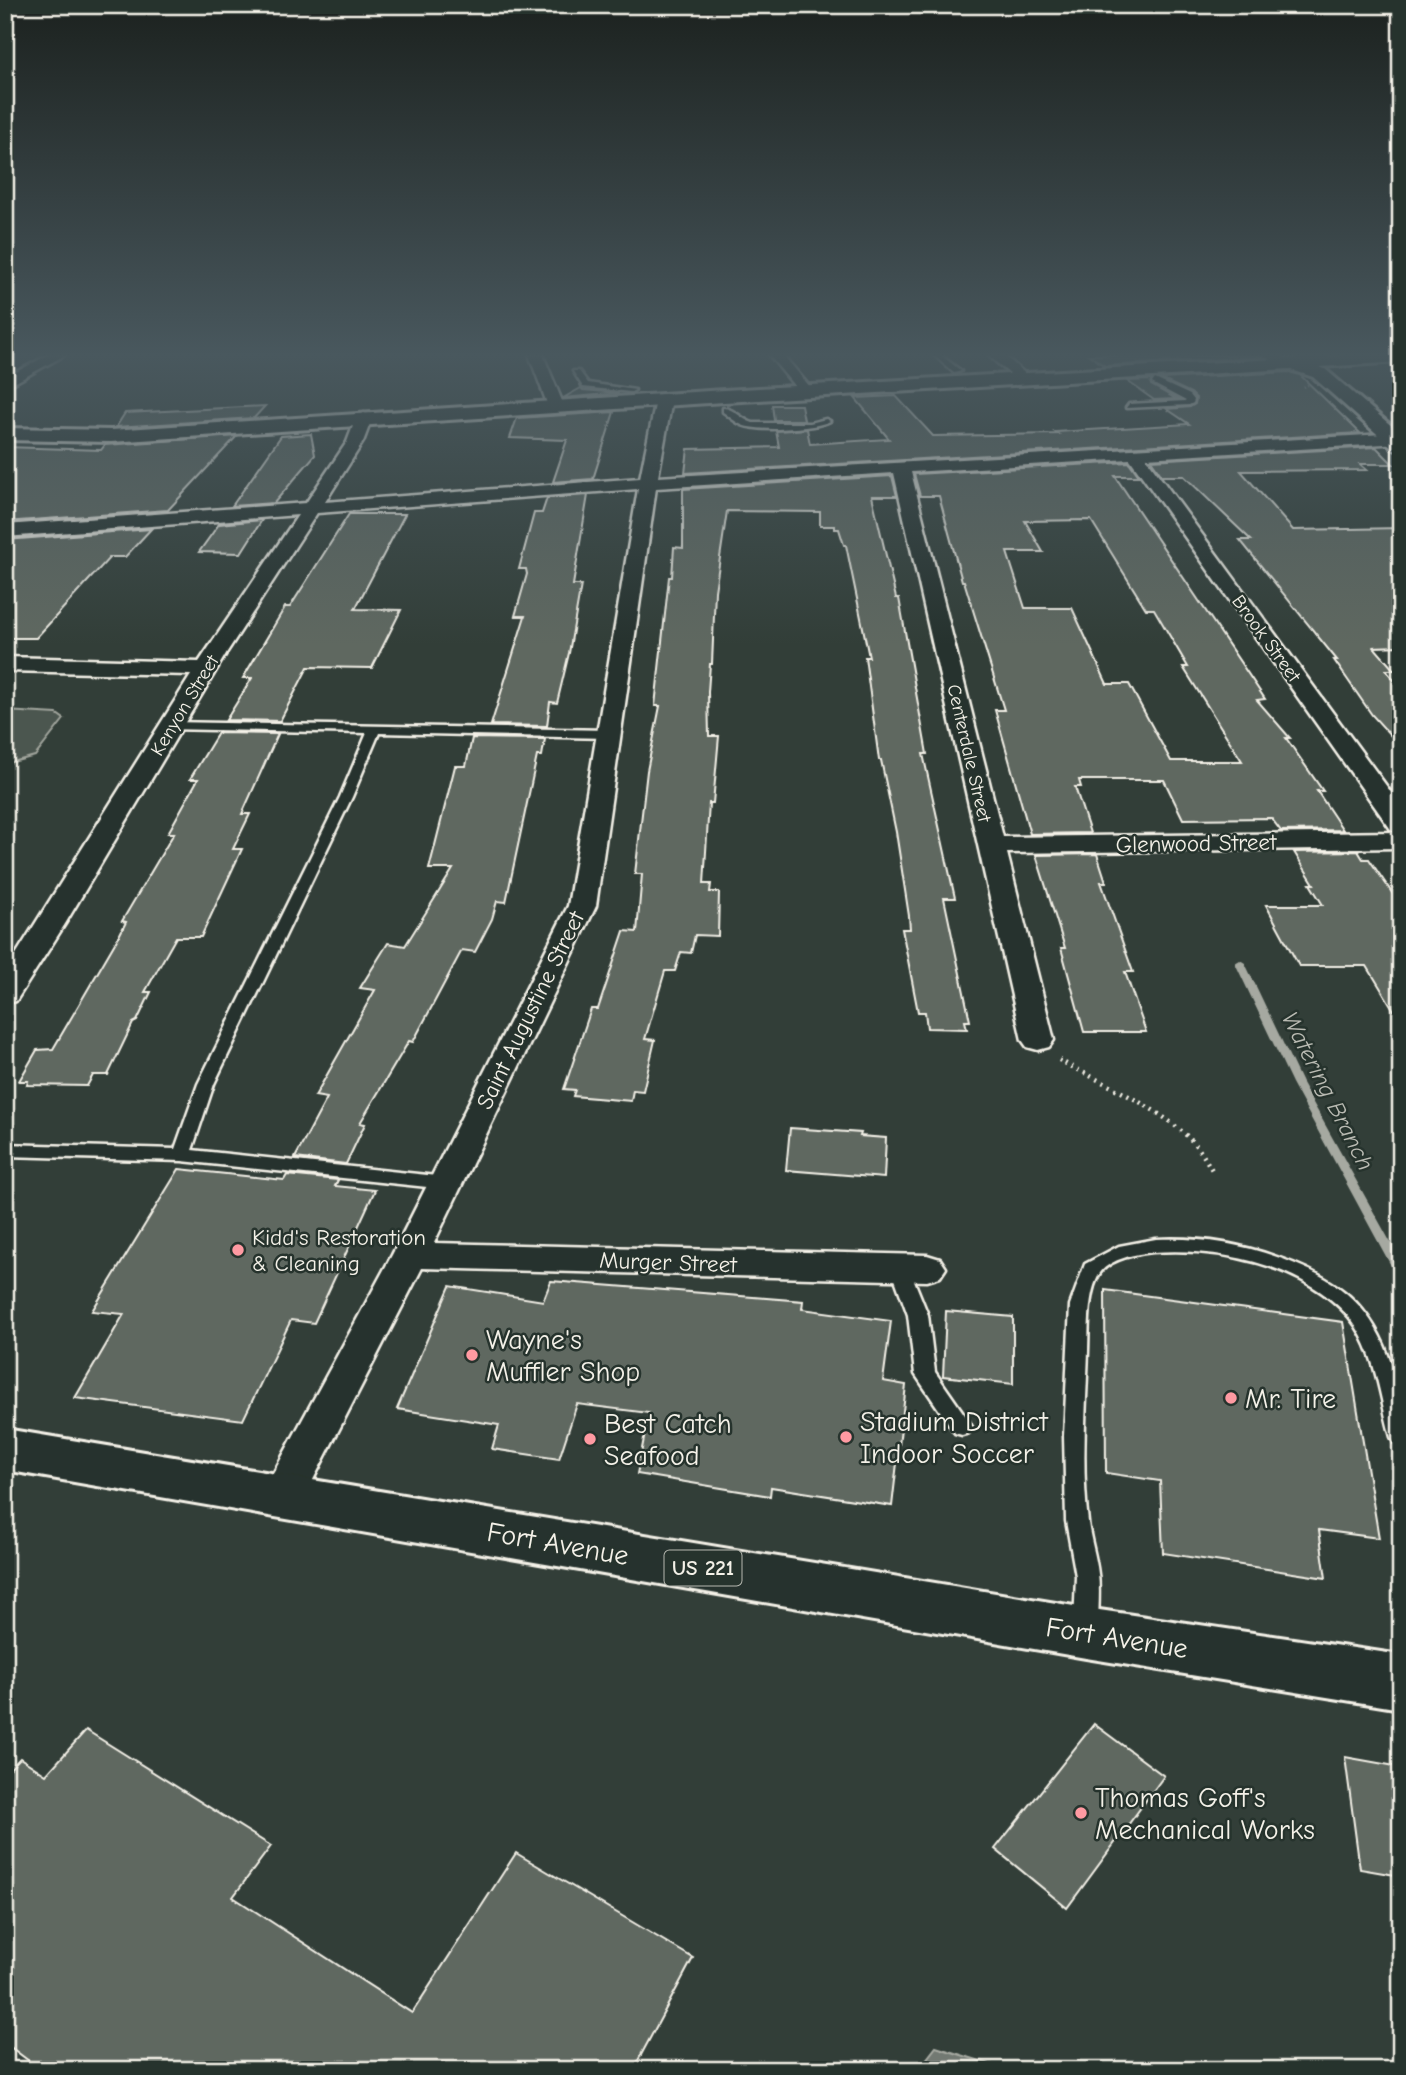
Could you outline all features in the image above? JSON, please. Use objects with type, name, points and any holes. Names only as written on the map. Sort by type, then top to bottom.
[{"type":"main road","name":"Fort Avenue","points":[[5,1449],[1086,1633],[1401,1682]]},
{"type":"street","name":"Kenyon Street","points":[[5,995],[51,925],[205,669],[348,452]]},
{"type":"street","name":"Saint Augustine Street","points":[[283,1496],[410,1255],[582,906],[654,452]]},
{"type":"street","name":"Brook Street","points":[[1133,452],[1401,825]]},
{"type":"street","points":[[5,531],[648,483],[1137,452]]},
{"type":"street","name":"Centerdale Street","points":[[901,466],[992,845],[1046,1045]]},
{"type":"street","points":[[5,664],[205,669]]},
{"type":"street","name":"Glenwood Street","points":[[992,845],[1401,840]]},
{"type":"street","name":"Murger Street","points":[[410,1255],[914,1268]]},
{"type":"lane","points":[[170,726],[609,734]]},
{"type":"lane","points":[[182,1155],[206,1084],[346,797],[374,730]]},
{"type":"lane","points":[[5,1150],[182,1155],[446,1183]]},
{"type":"lane","points":[[1086,1633],[1087,1576],[1077,1521],[1074,1436],[1080,1305],[1092,1269],[1127,1249],[1200,1246],[1247,1255],[1293,1271],[1328,1288],[1357,1314],[1372,1340],[1401,1437]]},
{"type":"lane","points":[[914,1268],[925,1374],[962,1427]]},
{"type":"path","points":[[1046,1045],[1064,1064],[1125,1095],[1174,1126],[1197,1146],[1212,1170]]},
{"type":"shaded area","points":[[5,711],[57,714],[64,719],[35,756],[5,764]]},
{"type":"shaded area","points":[[936,2047],[1009,2070],[918,2070]]},
{"type":"building","points":[[5,452],[222,452],[168,510],[5,522]]},
{"type":"building","points":[[270,452],[314,452],[315,455],[274,503],[232,506]]},
{"type":"building","points":[[563,452],[602,452],[593,479],[553,482]]},
{"type":"building","points":[[688,452],[1042,452],[685,473]]},
{"type":"building","points":[[1292,452],[1381,452],[1393,464],[1360,464],[1367,470],[1241,471],[1293,530],[1401,528],[1401,646],[1374,647],[1394,670],[1386,670],[1401,689],[1401,747],[1372,715],[1334,660],[1337,660],[1240,540],[1251,540],[1184,476],[1162,476],[1151,460]]},
{"type":"building","points":[[1129,462],[1139,476],[1115,476],[1265,699],[1257,700],[1290,738],[1286,738],[1323,791],[1317,791],[1343,830],[1281,831],[1271,818],[1183,819],[1164,780],[1079,780],[1081,787],[1075,787],[1090,833],[1030,834],[995,710],[1004,710],[962,581],[939,496],[920,496],[914,474]],"holes":[[[1091,520],[1146,609],[1154,609],[1188,667],[1183,667],[1242,761],[1171,761],[1129,684],[1107,684],[1072,608],[1025,608],[1007,552],[1043,552],[1025,521]]]},
{"type":"building","points":[[892,476],[897,496],[872,496],[896,598],[899,598],[927,754],[923,754],[955,898],[944,898],[970,1021],[965,1021],[967,1029],[927,1028],[925,1012],[918,1012],[902,929],[910,929],[909,916],[896,832],[879,760],[865,657],[869,657],[846,545],[839,529],[835,529],[835,526],[820,526],[820,512],[727,511],[715,591],[708,692],[709,736],[719,736],[713,803],[709,803],[704,884],[711,884],[710,892],[719,892],[718,936],[695,935],[691,953],[681,952],[675,971],[665,971],[645,1039],[655,1040],[643,1091],[633,1090],[631,1101],[573,1096],[575,1090],[564,1089],[591,1009],[598,1009],[624,931],[637,932],[642,874],[635,874],[647,771],[660,706],[655,706],[669,577],[672,577],[674,547],[683,548],[683,489]]},
{"type":"building","points":[[588,495],[573,585],[581,585],[557,703],[550,702],[547,726],[491,725],[525,616],[515,616],[527,574],[526,569],[519,569],[534,513],[542,513],[547,498]]},
{"type":"building","points":[[349,514],[405,514],[355,609],[401,610],[372,668],[308,667],[280,721],[226,720],[252,678],[243,678],[285,607],[290,607]]},
{"type":"building","points":[[262,520],[241,553],[199,552],[219,524]]},
{"type":"building","points":[[151,529],[125,557],[110,557],[36,638],[5,638],[5,540]]},
{"type":"building","points":[[218,733],[278,734],[242,814],[250,814],[233,849],[242,849],[201,937],[176,937],[145,992],[151,992],[108,1075],[93,1075],[87,1086],[27,1085],[28,1081],[19,1081],[37,1050],[53,1049],[119,936],[126,922],[122,921],[174,833],[168,833],[198,779],[190,779]]},
{"type":"building","points":[[472,738],[545,739],[542,756],[537,756],[506,902],[497,901],[492,919],[475,952],[462,950],[413,1042],[409,1041],[360,1123],[365,1124],[346,1164],[295,1158],[327,1098],[315,1096],[375,990],[360,988],[388,943],[405,946],[453,869],[429,869],[455,766],[466,766]]},
{"type":"building","points":[[1358,851],[1363,859],[1369,859],[1401,906],[1401,1022],[1367,966],[1299,966],[1266,905],[1323,905],[1310,884],[1314,884],[1294,852]]},
{"type":"building","points":[[1097,854],[1106,882],[1101,882],[1133,972],[1125,972],[1146,1032],[1084,1032],[1061,948],[1065,948],[1036,855]]},
{"type":"building","points":[[790,1128],[861,1133],[860,1136],[886,1138],[884,1178],[786,1170]]},
{"type":"building","name":"Kidd's Restoration & Cleaning","points":[[179,1169],[284,1180],[287,1175],[338,1180],[335,1186],[375,1190],[314,1323],[291,1320],[243,1420],[75,1398],[124,1314],[92,1311]]},
{"type":"building","points":[[551,1281],[803,1301],[802,1309],[891,1321],[883,1381],[906,1385],[892,1506],[771,1487],[770,1496],[637,1474],[649,1413],[577,1404],[559,1459],[492,1449],[499,1425],[397,1409],[450,1286],[543,1301]]},
{"type":"building","name":"Mr. Tire","points":[[1105,1290],[1343,1322],[1379,1538],[1319,1530],[1326,1578],[1163,1553],[1160,1481],[1106,1473]]},
{"type":"building","points":[[946,1311],[1013,1317],[1013,1384],[943,1376]]},
{"type":"building","name":"Thomas Goff's Mechanical Works","points":[[1094,1724],[1164,1776],[1067,1908],[995,1849]]},
{"type":"building","points":[[86,1730],[271,1846],[233,1897],[412,2013],[516,1853],[693,1958],[633,2070],[41,2070],[5,2043],[5,1774],[20,1758],[46,1775]]},
{"type":"building","points":[[1345,1757],[1401,1767],[1401,1876],[1360,1869]]},
{"type":"waterway","name":"Watering Branch","points":[[1240,963],[1297,1083],[1401,1273]]},
{"type":"place","name":"Kidd's Restoration & Cleaning","points":[[238,1250]]},
{"type":"place","name":"Wayne's Muffler Shop","points":[[472,1355]]},
{"type":"place","name":"Mr. Tire","points":[[1231,1398]]},
{"type":"place","name":"Stadium District Indoor Soccer","points":[[846,1437]]},
{"type":"place","name":"Best Catch Seafood","points":[[590,1439]]},
{"type":"place","name":"Thomas Goff's Mechanical Works","points":[[1081,1813]]}]
